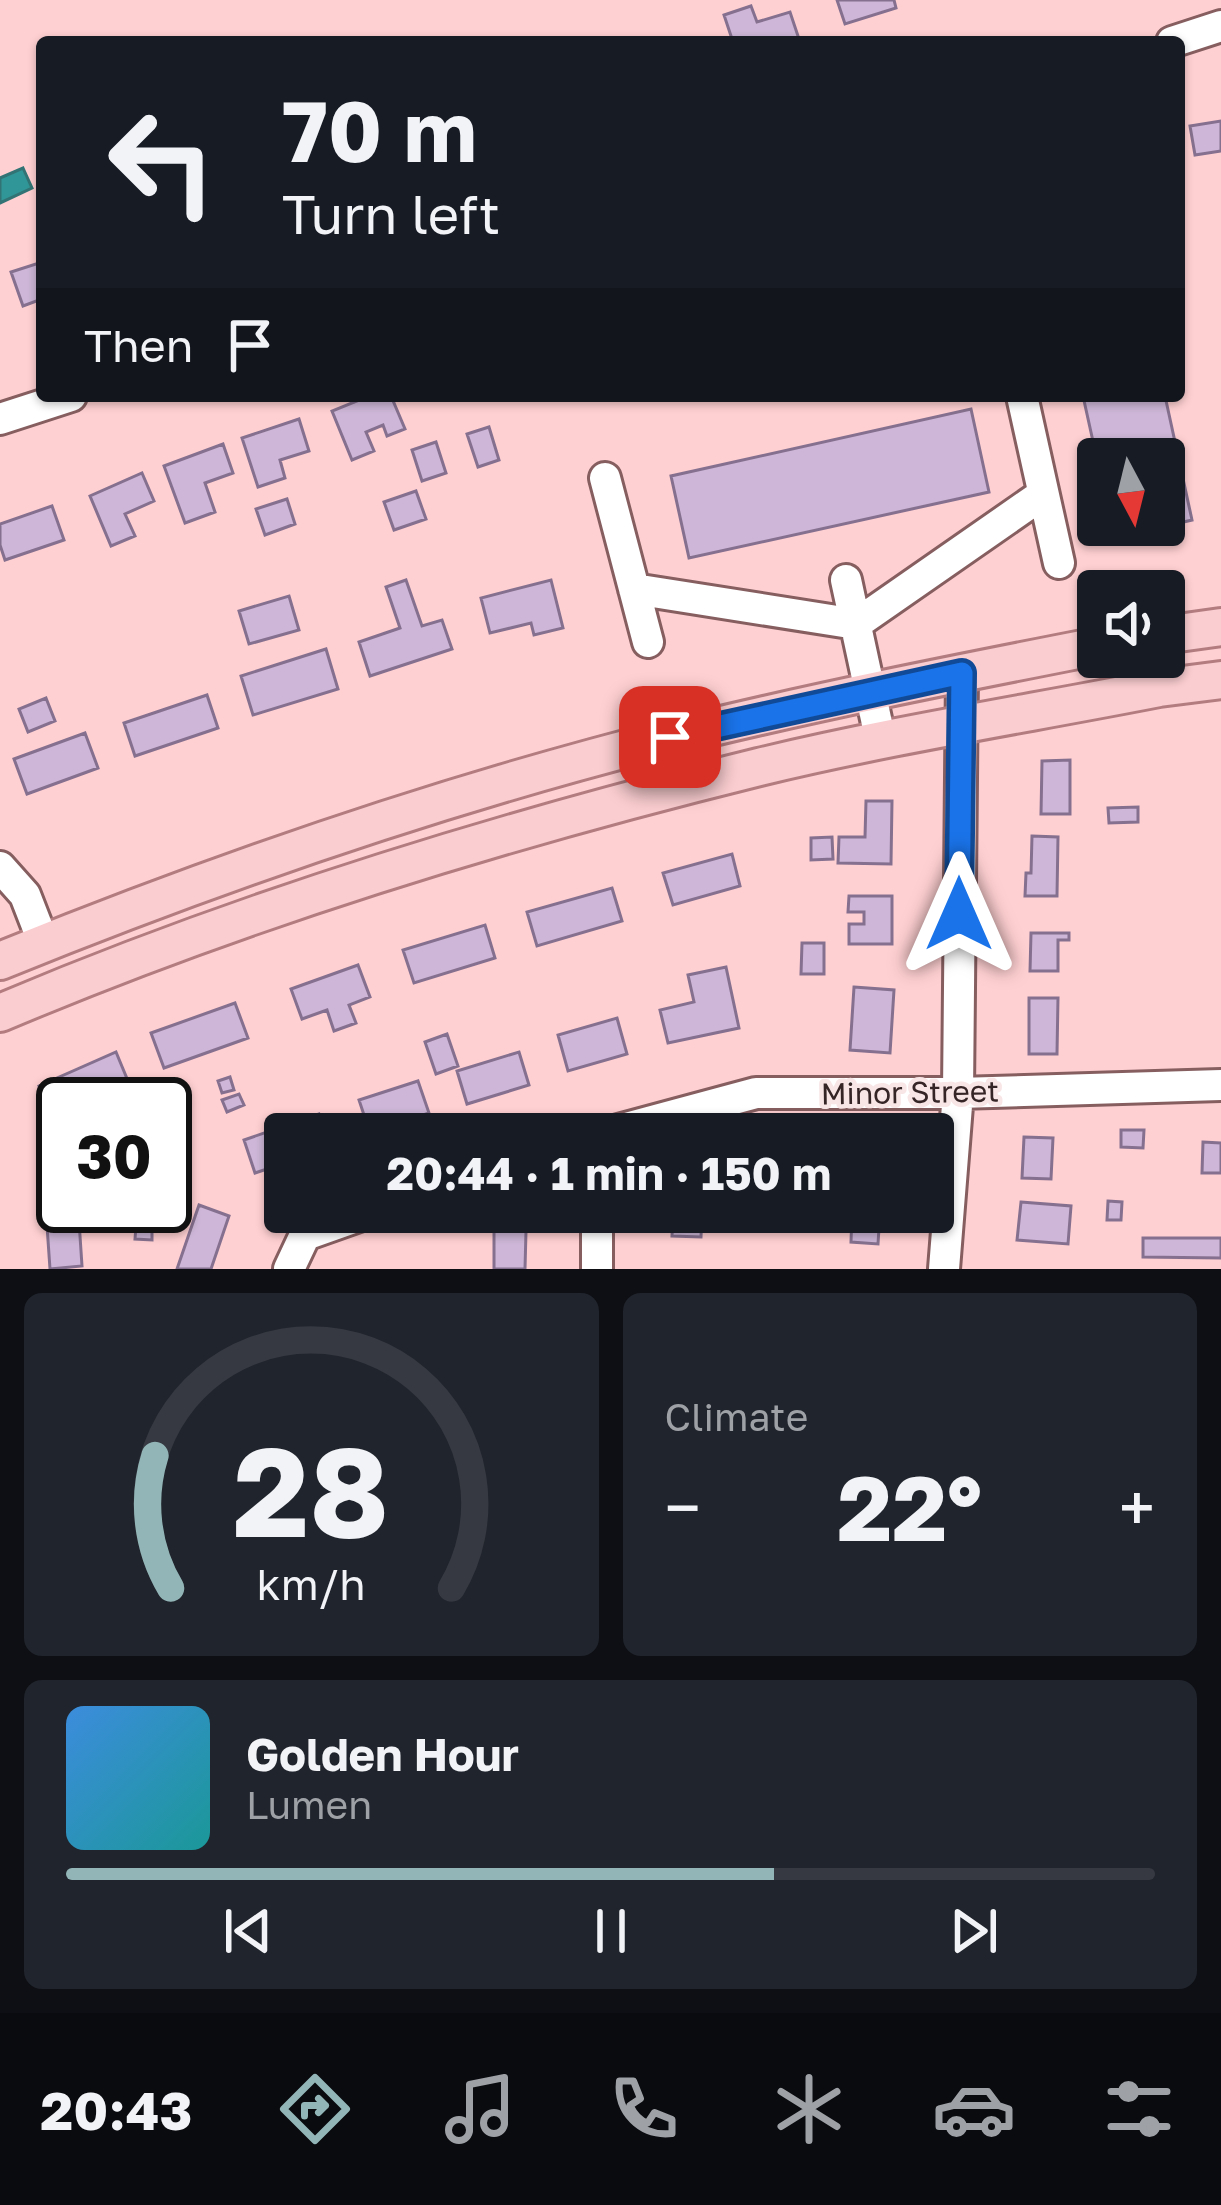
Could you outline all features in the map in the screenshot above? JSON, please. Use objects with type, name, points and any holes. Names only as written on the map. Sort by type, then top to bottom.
[{"type":"main road","points":[[1185,632],[1221,627]]},
{"type":"main road","points":[[0,962],[338,834],[670,737],[1077,650]]},
{"type":"main road","points":[[0,1012],[111,966],[340,884],[657,794],[763,766],[960,726],[1221,680]]},
{"type":"street","points":[[1185,38],[1221,26]]},
{"type":"street","points":[[0,419],[52,402]]},
{"type":"street","points":[[1023,402],[1059,563]]},
{"type":"street","points":[[605,478],[648,642]]},
{"type":"street","points":[[634,589],[856,624],[1043,494]]},
{"type":"street","points":[[846,580],[881,742]]},
{"type":"street","points":[[944,1269],[958,1093],[962,673]]},
{"type":"street","points":[[0,867],[26,895],[44,944]]},
{"type":"street","name":"Minor Street","points":[[682,1113],[756,1093],[958,1093],[1221,1084]]},
{"type":"street","points":[[289,1269],[305,1235],[311,1233]]},
{"type":"street","points":[[596,1233],[597,1269]]},
{"type":"water","points":[[23,168],[32,188],[0,203],[0,178]]},
{"type":"building","points":[[837,0],[894,0],[896,8],[845,24]]},
{"type":"building","points":[[751,6],[757,22],[790,12],[798,36],[731,36],[724,15]]},
{"type":"building","points":[[1221,121],[1221,151],[1195,155],[1190,126]]},
{"type":"building","points":[[36,264],[36,301],[23,306],[11,272]]},
{"type":"building","points":[[354,402],[394,402],[405,429],[387,436],[383,425],[366,432],[374,451],[352,460],[332,411]]},
{"type":"building","points":[[1084,402],[1166,402],[1174,438],[1092,438]]},
{"type":"building","points":[[971,409],[989,492],[689,558],[671,476]]},
{"type":"building","points":[[299,419],[309,451],[280,460],[285,478],[258,487],[242,438]]},
{"type":"building","points":[[489,427],[499,460],[478,467],[467,434]]},
{"type":"building","points":[[436,442],[446,473],[422,481],[412,450]]},
{"type":"building","points":[[223,444],[233,473],[205,483],[215,512],[185,523],[164,466]]},
{"type":"building","points":[[142,473],[154,501],[125,514],[135,536],[111,546],[90,496]]},
{"type":"building","points":[[1185,488],[1192,520],[1185,522]]},
{"type":"building","points":[[416,491],[426,519],[394,530],[384,502]]},
{"type":"building","points":[[287,499],[295,524],[265,535],[256,509]]},
{"type":"building","points":[[52,506],[64,540],[5,560],[0,524]]},
{"type":"building","points":[[406,580],[422,626],[442,620],[452,649],[370,676],[359,642],[400,628],[386,587]]},
{"type":"building","points":[[551,580],[563,628],[534,635],[531,623],[490,633],[481,598]]},
{"type":"building","points":[[289,596],[299,630],[249,644],[239,611]]},
{"type":"building","points":[[326,649],[338,689],[253,715],[241,676]]},
{"type":"building","points":[[207,695],[218,728],[135,756],[124,723]]},
{"type":"building","points":[[46,698],[55,721],[28,732],[19,709]]},
{"type":"building","points":[[85,733],[98,768],[27,794],[14,759]]},
{"type":"building","points":[[1070,760],[1070,814],[1041,814],[1042,761]]},
{"type":"building","points":[[866,801],[892,801],[891,864],[838,863],[839,837],[865,837]]},
{"type":"building","points":[[1138,807],[1138,822],[1109,823],[1108,808]]},
{"type":"building","points":[[1032,836],[1058,837],[1057,896],[1025,896]]},
{"type":"building","points":[[832,837],[833,859],[811,860],[811,838]]},
{"type":"building","points":[[732,854],[740,886],[673,905],[663,873]]},
{"type":"building","points":[[612,888],[622,921],[537,946],[527,912]]},
{"type":"building","points":[[849,896],[892,896],[892,944],[849,944],[849,924],[864,924],[864,912],[848,912]]},
{"type":"building","points":[[485,925],[495,958],[414,983],[403,950]]},
{"type":"building","points":[[1031,933],[1069,933],[1069,940],[1058,940],[1058,971],[1030,971]]},
{"type":"building","points":[[802,943],[824,943],[824,974],[801,974]]},
{"type":"building","points":[[358,965],[370,997],[349,1005],[356,1023],[334,1031],[327,1010],[302,1019],[291,989]]},
{"type":"building","points":[[726,967],[739,1028],[668,1043],[660,1010],[694,1002],[688,975]]},
{"type":"building","points":[[854,987],[894,990],[890,1053],[850,1050]]},
{"type":"building","points":[[1029,998],[1058,998],[1057,1054],[1029,1054]]},
{"type":"building","points":[[235,1003],[248,1038],[164,1068],[151,1033]]},
{"type":"building","points":[[617,1018],[627,1054],[568,1071],[558,1035]]},
{"type":"building","points":[[447,1034],[458,1066],[436,1074],[425,1042]]},
{"type":"building","points":[[116,1052],[126,1077],[59,1077]]},
{"type":"building","points":[[519,1052],[529,1085],[467,1104],[457,1071]]},
{"type":"building","points":[[230,1077],[234,1090],[222,1093],[218,1081]]},
{"type":"building","points":[[418,1081],[429,1113],[363,1113],[359,1100]]},
{"type":"building","points":[[239,1094],[244,1105],[227,1112],[222,1100]]},
{"type":"building","points":[[1121,1130],[1144,1130],[1143,1148],[1121,1147]]},
{"type":"building","points":[[264,1133],[264,1170],[255,1173],[244,1140]]},
{"type":"building","points":[[1024,1137],[1053,1138],[1051,1179],[1022,1178]]},
{"type":"building","points":[[1203,1142],[1221,1143],[1221,1173],[1202,1173]]},
{"type":"building","points":[[1108,1201],[1122,1202],[1121,1220],[1107,1220]]},
{"type":"building","points":[[1021,1202],[1071,1206],[1068,1244],[1017,1240]]},
{"type":"building","points":[[199,1205],[229,1216],[211,1269],[177,1269]]},
{"type":"building","points":[[48,1233],[80,1233],[82,1266],[50,1269]]},
{"type":"building","points":[[135,1233],[152,1233],[152,1240],[135,1239]]},
{"type":"building","points":[[494,1233],[526,1233],[525,1269],[494,1269]]},
{"type":"building","points":[[672,1233],[701,1233],[701,1237]]},
{"type":"building","points":[[851,1233],[879,1233],[878,1244],[851,1242]]},
{"type":"building","points":[[1143,1238],[1221,1238],[1221,1258],[1143,1257]]},
{"type":"route","points":[[670,737],[962,673],[959,914]]}]
